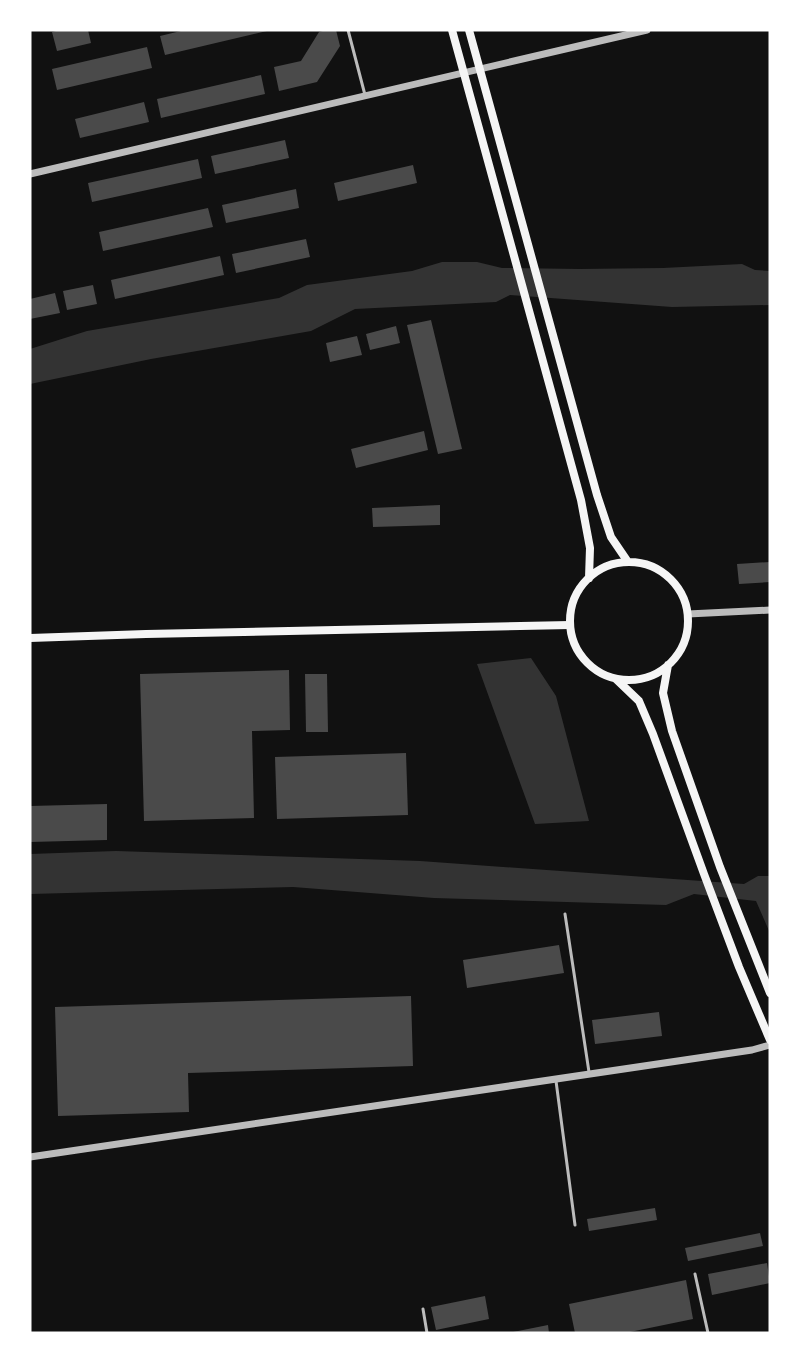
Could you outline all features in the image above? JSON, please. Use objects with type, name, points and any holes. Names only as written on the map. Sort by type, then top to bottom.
[{"type":"main road","points":[[452,30],[581,500],[590,548],[589,578]]},
{"type":"main road","points":[[469,30],[603,516],[611,537],[628,562]]},
{"type":"main road","points":[[668,666],[650,676],[631,680],[616,679],[590,666],[579,653],[570,626],[569,614],[582,583],[609,565],[628,562],[648,565],[666,575],[677,586],[684,599],[688,614],[688,627],[683,645],[668,666],[663,693],[672,731],[720,867],[770,993]]},
{"type":"main road","points":[[30,639],[146,634],[570,626]]},
{"type":"main road","points":[[616,679],[639,701],[654,734],[719,915],[770,1040]]},
{"type":"street","points":[[30,174],[647,30]]},
{"type":"street","points":[[688,614],[770,610]]},
{"type":"street","points":[[30,1156],[752,1050],[770,1045]]},
{"type":"lane","points":[[348,30],[365,96]]},
{"type":"lane","points":[[565,914],[590,1074]]},
{"type":"lane","points":[[555,1079],[575,1225]]},
{"type":"lane","points":[[695,1274],[708,1333]]},
{"type":"lane","points":[[423,1309],[427,1333]]},
{"type":"shaded area","points":[[442,262],[477,262],[502,268],[580,269],[742,264],[755,270],[770,271],[770,305],[672,307],[510,295],[496,302],[355,309],[311,331],[151,359],[30,384],[30,349],[87,331],[279,298],[307,285],[412,271]]},
{"type":"shaded area","points":[[531,658],[556,696],[589,821],[535,824],[477,664]]},
{"type":"shaded area","points":[[116,851],[420,861],[744,884],[758,876],[770,876],[770,933],[756,901],[694,894],[666,905],[434,898],[293,887],[30,894],[30,854]]},
{"type":"building","points":[[88,30],[91,43],[57,51],[52,32]]},
{"type":"building","points":[[185,30],[267,31],[165,55],[160,36]]},
{"type":"building","points":[[336,30],[340,46],[317,82],[279,91],[274,67],[301,61],[319,32]]},
{"type":"building","points":[[147,47],[152,68],[57,90],[52,69]]},
{"type":"building","points":[[261,75],[265,94],[161,118],[157,99]]},
{"type":"building","points":[[144,102],[149,122],[80,138],[75,119]]},
{"type":"building","points":[[285,140],[289,158],[215,174],[211,156]]},
{"type":"building","points":[[198,159],[202,178],[92,202],[88,183]]},
{"type":"building","points":[[413,165],[417,183],[338,201],[334,183]]},
{"type":"building","points":[[296,189],[299,208],[226,223],[222,205]]},
{"type":"building","points":[[208,208],[213,227],[103,251],[99,232]]},
{"type":"building","points":[[306,239],[310,257],[236,273],[232,254]]},
{"type":"building","points":[[220,256],[224,275],[115,299],[111,280]]},
{"type":"building","points":[[93,285],[97,304],[67,310],[63,291]]},
{"type":"building","points":[[55,293],[60,313],[30,319],[30,299]]},
{"type":"building","points":[[431,320],[462,449],[438,454],[407,325]]},
{"type":"building","points":[[396,326],[400,343],[370,350],[366,334]]},
{"type":"building","points":[[357,336],[362,355],[330,362],[326,343]]},
{"type":"building","points":[[424,431],[428,450],[356,468],[351,449]]},
{"type":"building","points":[[440,505],[440,525],[373,527],[372,508]]},
{"type":"building","points":[[770,562],[770,582],[739,584],[737,564]]},
{"type":"building","points":[[289,670],[290,730],[252,731],[254,818],[144,821],[140,674]]},
{"type":"building","points":[[305,674],[327,674],[328,732],[306,732]]},
{"type":"building","points":[[406,753],[408,815],[277,819],[275,757]]},
{"type":"building","points":[[107,804],[107,840],[30,842],[30,806]]},
{"type":"building","points":[[559,945],[564,973],[467,988],[463,960]]},
{"type":"building","points":[[411,996],[413,1066],[188,1073],[189,1112],[58,1116],[55,1007]]},
{"type":"building","points":[[659,1012],[662,1036],[595,1044],[592,1020]]},
{"type":"building","points":[[655,1208],[657,1220],[589,1231],[587,1219]]},
{"type":"building","points":[[760,1233],[763,1246],[688,1261],[685,1248]]},
{"type":"building","points":[[767,1263],[770,1283],[712,1295],[708,1274]]},
{"type":"building","points":[[686,1280],[693,1319],[625,1333],[575,1333],[569,1304]]},
{"type":"building","points":[[485,1296],[489,1319],[436,1330],[431,1307]]},
{"type":"building","points":[[548,1325],[549,1333],[513,1333],[513,1332]]}]
